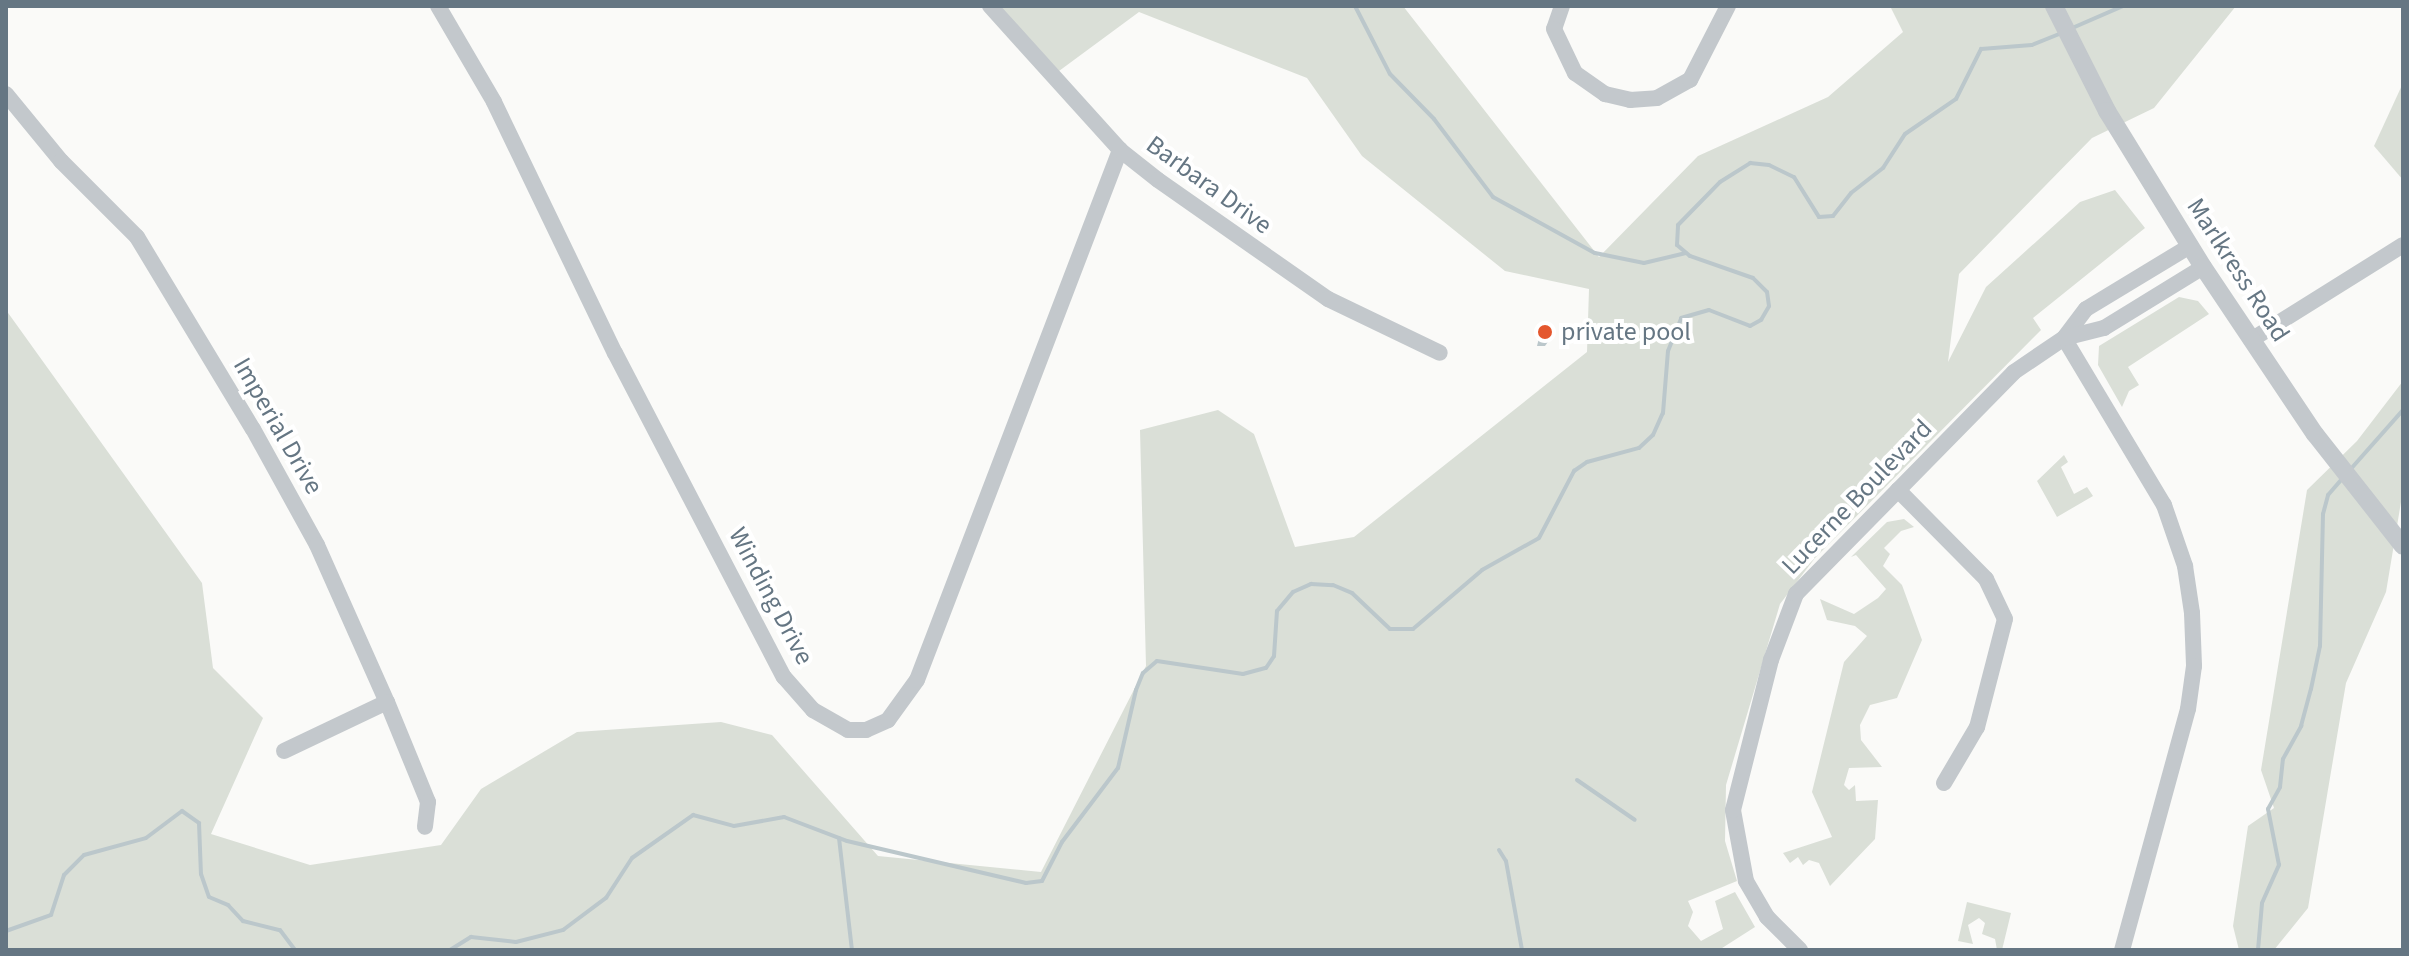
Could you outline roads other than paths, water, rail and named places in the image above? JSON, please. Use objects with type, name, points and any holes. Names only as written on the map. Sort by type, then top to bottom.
[{"type":"street","name":"Winding Drive","points":[[438,6],[494,102],[615,353],[784,677],[813,710],[848,730],[866,730],[888,720],[917,680],[1120,150]]},
{"type":"street","name":"Barbara Drive","points":[[990,6],[1120,150],[1328,299],[1440,353]]},
{"type":"street","points":[[1562,6],[1554,29],[1575,73],[1605,94],[1630,100],[1657,98],[1690,80],[1728,6]]},
{"type":"street","name":"Marlkress Road","points":[[2054,6],[2107,111],[2203,267],[2329,453],[2403,546]]},
{"type":"street","name":"Imperial Drive","points":[[6,94],[61,161],[137,237],[157,266],[317,545],[428,802],[425,827]]},
{"type":"street","points":[[2251,340],[2403,245]]},
{"type":"street","name":"Lucerne Boulevard","points":[[1800,950],[1767,917],[1746,881],[1734,832],[1737,781],[1789,606],[1813,575],[2014,372],[2064,338],[2086,309],[2190,246]]},
{"type":"street","name":"Lucerne Boulevard","points":[[2064,338],[2104,328],[2203,267]]},
{"type":"street","points":[[2064,338],[2164,505],[2185,566],[2193,618],[2188,709],[2122,950]]},
{"type":"street","points":[[1898,490],[1978,568],[2000,599],[2005,619],[1977,727],[1944,783]]},
{"type":"street","points":[[284,751],[387,702]]},
{"type":"waterway","points":[[1355,6],[1390,74],[1434,119],[1493,197],[1595,253],[1644,263],[1686,253]]},
{"type":"waterway","points":[[2070,29],[2123,6]]},
{"type":"waterway","points":[[450,950],[471,937],[516,942],[563,930],[606,898],[632,858],[693,815],[734,826],[784,817],[847,841],[1026,883],[1042,881],[1062,842],[1118,768],[1136,690],[1143,673],[1157,661],[1243,674],[1266,668],[1274,656],[1277,611],[1293,592],[1311,584],[1333,585],[1352,593],[1390,629],[1413,629],[1482,570],[1539,538],[1574,471],[1587,462],[1639,448],[1653,435],[1663,413],[1668,351],[1681,318],[1709,310],[1750,326],[1761,320],[1769,306],[1767,292],[1753,278],[1690,256],[1677,245],[1678,225],[1720,182],[1750,163],[1769,165],[1794,177],[1819,217],[1833,216],[1851,193],[1883,168],[1905,134],[1956,99],[1981,49],[2032,45],[2062,33]]},
{"type":"waterway","points":[[2349,471],[2403,410]]},
{"type":"waterway","points":[[2258,950],[2262,903],[2279,865],[2268,809],[2280,787],[2283,759],[2301,726],[2311,689],[2320,646],[2323,514],[2328,495],[2343,478]]},
{"type":"waterway","points":[[1577,780],[1635,820]]},
{"type":"waterway","points":[[6,931],[51,915],[64,875],[84,855],[146,838],[182,811],[199,823],[201,874],[209,897],[228,905],[243,921],[280,930],[295,950]]},
{"type":"waterway","points":[[839,838],[852,950]]},
{"type":"waterway","points":[[1499,850],[1506,861],[1522,950]]},
{"type":"place","name":"private pool","points":[[1545,332]]}]
